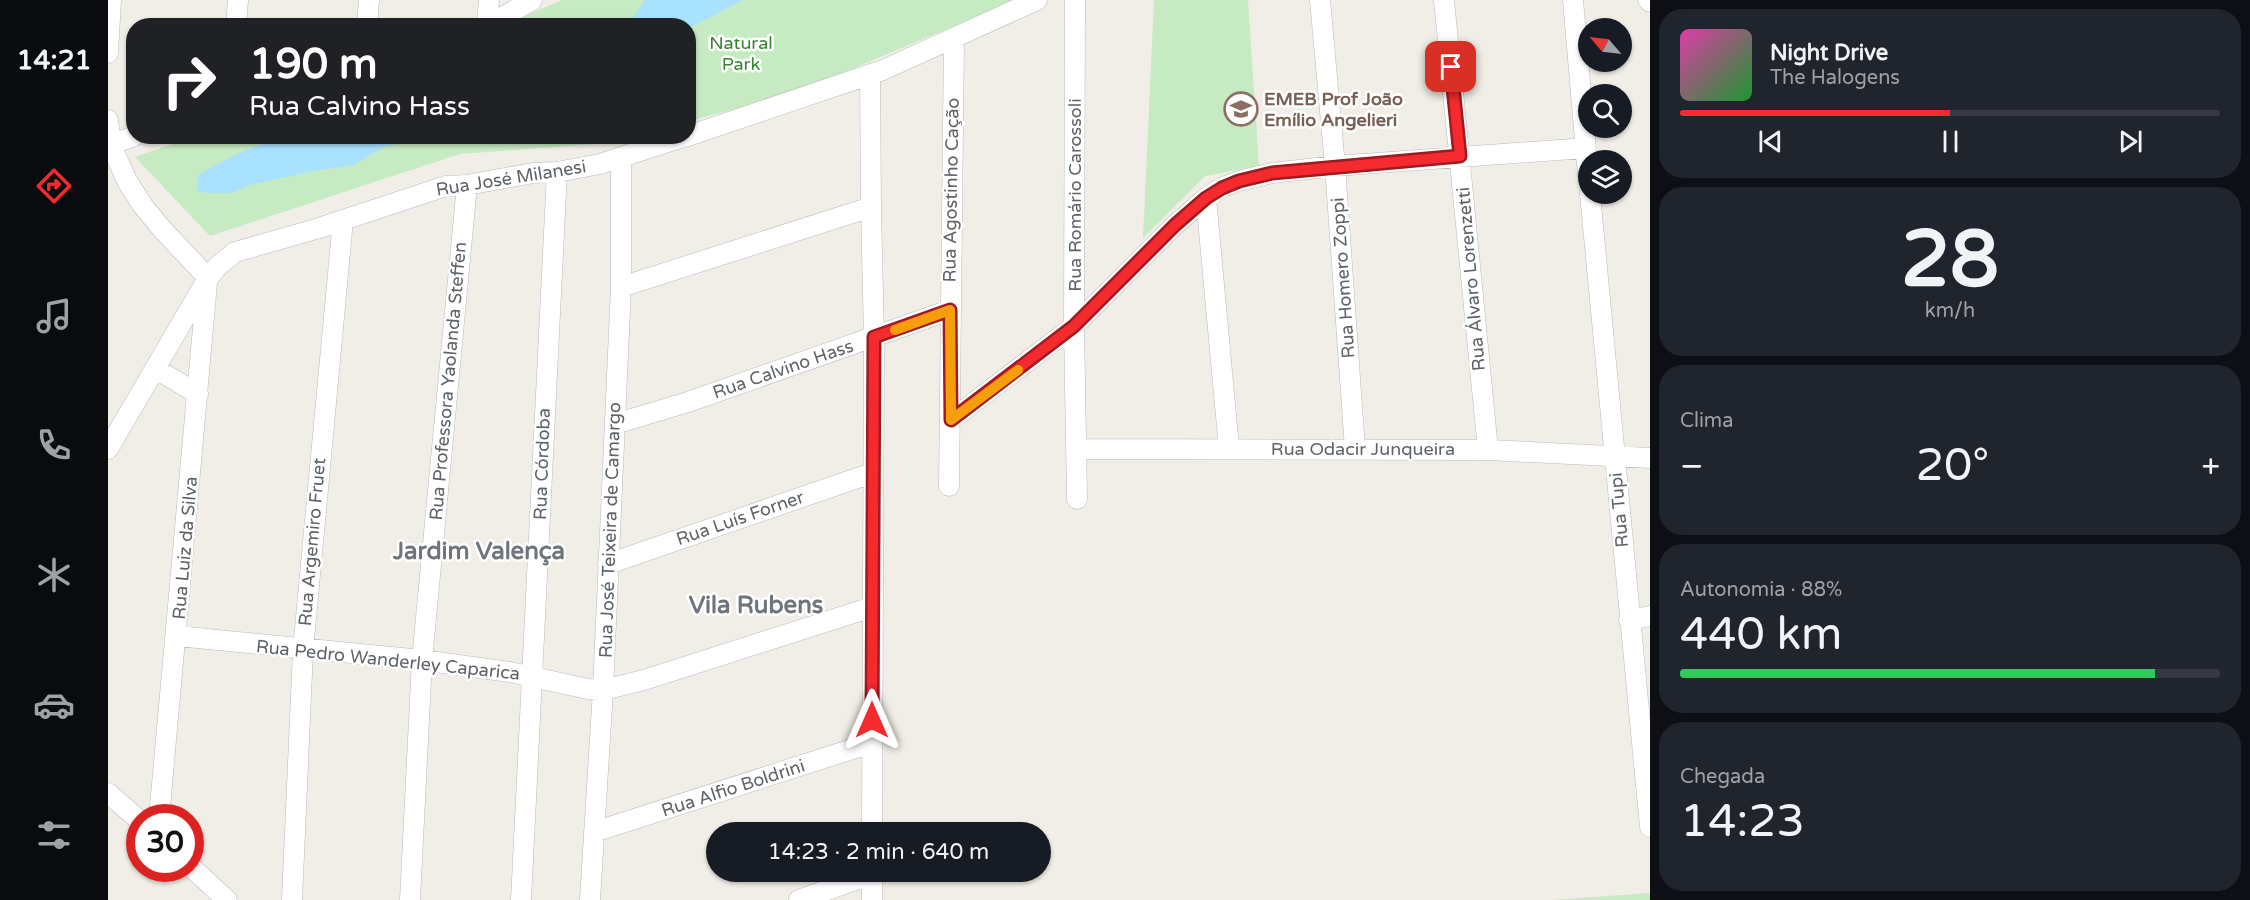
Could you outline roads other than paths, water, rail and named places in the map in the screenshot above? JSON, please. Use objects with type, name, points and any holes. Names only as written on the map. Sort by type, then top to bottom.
[{"type":"street","points":[[108,53],[111,0]]},
{"type":"street","points":[[237,18],[238,0]]},
{"type":"street","points":[[368,18],[369,0]]},
{"type":"street","points":[[488,18],[489,0]]},
{"type":"street","points":[[500,18],[532,0]]},
{"type":"street","name":"Rua José Milanesi","points":[[696,133],[870,75],[1036,0]]},
{"type":"street","name":"Rua Romário Carossoli","points":[[1075,0],[1074,326],[1077,499]]},
{"type":"street","name":"Rua Homero Zoppi","points":[[1320,0],[1335,166],[1355,449]]},
{"type":"street","name":"Rua Álvaro Lorenzetti","points":[[1444,0],[1488,450]]},
{"type":"street","points":[[951,420],[1074,326],[1175,225],[1206,198],[1222,188],[1239,181],[1272,173],[1335,166],[1586,148],[1574,0]]},
{"type":"street","name":"Rua Agostinho Cação","points":[[949,486],[954,39]]},
{"type":"street","points":[[870,75],[874,337],[872,822]]},
{"type":"street","points":[[108,120],[109,146],[127,181],[143,206],[162,229],[208,278]]},
{"type":"street","points":[[109,146],[126,139]]},
{"type":"street","name":"Rua José Milanesi","points":[[108,449],[208,278],[235,252],[446,186],[467,185],[533,173],[557,172],[621,159],[664,144]]},
{"type":"street","name":"Rua José Teixeira de Camargo","points":[[590,900],[603,690],[621,287],[621,159]]},
{"type":"street","name":"Rua Córdoba","points":[[521,900],[557,172]]},
{"type":"street","name":"Rua Professora Yaolanda Steffen","points":[[410,900],[422,660],[467,185]]},
{"type":"street","points":[[1206,198],[1229,448]]},
{"type":"street","name":"Rua Tupi","points":[[1591,204],[1629,620],[1647,748],[1650,827]]},
{"type":"street","points":[[621,287],[871,207]]},
{"type":"street","name":"Rua Argemiro Fruet","points":[[292,900],[303,650],[343,220]]},
{"type":"street","points":[[1175,225],[1209,236]]},
{"type":"street","name":"Rua Luiz da Silva","points":[[160,804],[208,278]]},
{"type":"street","name":"Rua Calvino Hass","points":[[615,424],[688,402],[950,310]]},
{"type":"street","points":[[156,369],[198,394]]},
{"type":"street","name":"Rua Odacir Junqueira","points":[[1076,449],[1488,450],[1650,458]]},
{"type":"street","name":"Rua Luís Forner","points":[[608,564],[872,472]]},
{"type":"street","name":"Rua Pedro Wanderley Caparica","points":[[177,636],[422,660],[603,690],[644,680],[872,607]]},
{"type":"street","points":[[1629,620],[1650,616]]},
{"type":"street","name":"Rua Alfio Boldrini","points":[[594,832],[871,743]]},
{"type":"street","points":[[108,793],[126,809]]},
{"type":"street","points":[[204,879],[227,900]]},
{"type":"street","points":[[799,900],[848,882]]},
{"type":"street","points":[[872,882],[872,900]]},
{"type":"water","points":[[645,0],[743,0],[696,24],[696,18],[633,18]]},
{"type":"water","points":[[262,144],[400,144],[386,146],[353,165],[250,185],[230,193],[206,193],[196,190],[199,174],[239,153]]},
{"type":"place","name":"EMEB Prof João Emílio Angelieri","points":[[1241,109]]},
{"type":"district","name":"Jardim Valença","points":[[479,551]]},
{"type":"district","name":"Vila Rubens","points":[[756,605]]},
{"type":"park label","name":"Natural Park","points":[[741,53]]}]
